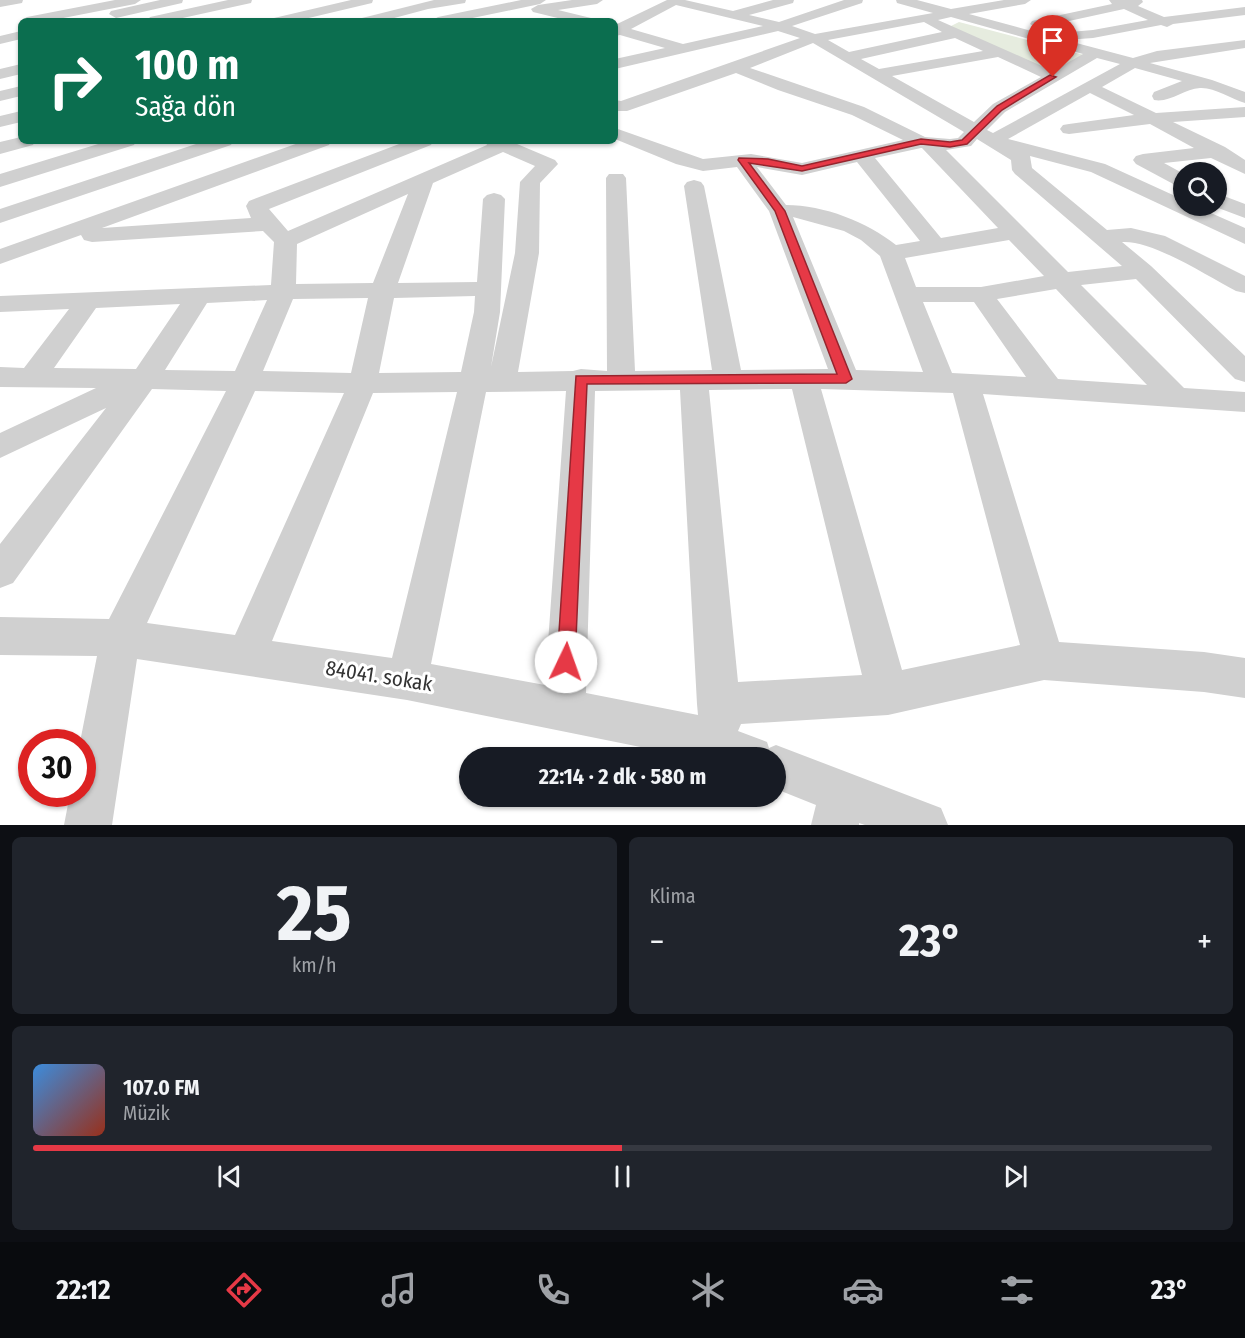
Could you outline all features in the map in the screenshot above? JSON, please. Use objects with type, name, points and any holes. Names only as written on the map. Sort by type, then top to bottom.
[{"type":"street","points":[[0,3],[17,0]]},
{"type":"street","points":[[42,18],[135,0]]},
{"type":"street","points":[[96,18],[177,0]]},
{"type":"street","points":[[165,18],[246,0]]},
{"type":"street","points":[[292,18],[367,0]]},
{"type":"street","points":[[378,18],[427,4],[460,0]]},
{"type":"street","points":[[455,18],[539,3],[597,0]]},
{"type":"street","points":[[618,29],[674,0],[780,26],[814,38],[1021,157],[1022,170],[1142,271],[1245,372]]},
{"type":"street","points":[[733,15],[788,0]]},
{"type":"street","points":[[619,60],[686,49],[780,26],[857,0]]},
{"type":"street","points":[[902,0],[957,14],[1093,34],[1163,21],[1245,11]]},
{"type":"street","points":[[964,0],[1097,52],[1206,83],[1245,98]]},
{"type":"street","points":[[1029,25],[1118,2],[1148,0]]},
{"type":"street","points":[[618,106],[621,107],[690,84],[814,38],[957,14],[1013,1]]},
{"type":"street","points":[[1118,2],[1245,53]]},
{"type":"street","points":[[532,18],[539,3]]},
{"type":"street","points":[[512,18],[539,3],[578,18]]},
{"type":"street","points":[[926,19],[1053,77]]},
{"type":"street","points":[[0,27],[18,23]]},
{"type":"street","points":[[618,30],[686,49]]},
{"type":"street","points":[[848,57],[956,33]]},
{"type":"street","points":[[0,40],[18,36]]},
{"type":"street","points":[[992,141],[1134,63],[1157,56],[1245,44]]},
{"type":"street","points":[[618,134],[683,160],[704,165],[742,160],[768,162],[787,168],[802,169],[861,154],[924,142],[950,145],[964,142],[972,137],[974,130],[999,108],[1097,52]]},
{"type":"street","points":[[877,74],[997,53]]},
{"type":"street","points":[[1160,96],[1189,84],[1237,78],[1173,54]]},
{"type":"street","points":[[619,60],[690,84]]},
{"type":"street","points":[[735,68],[858,111],[924,142],[1178,399]]},
{"type":"street","points":[[0,74],[18,70]]},
{"type":"street","points":[[1091,88],[1153,118],[1245,168]]},
{"type":"street","points":[[0,96],[18,92]]},
{"type":"street","points":[[1069,129],[1153,118],[1245,112]]},
{"type":"street","points":[[0,122],[18,117]]},
{"type":"street","points":[[992,141],[1098,168],[1245,237]]},
{"type":"street","points":[[0,148],[18,143]]},
{"type":"street","points":[[0,181],[117,144]]},
{"type":"street","points":[[0,216],[200,144],[212,182]]},
{"type":"street","points":[[0,257],[314,144]]},
{"type":"street","points":[[88,825],[120,638],[246,379],[283,292],[286,262],[285,241],[260,215],[257,206],[416,144]]},
{"type":"street","points":[[285,241],[424,180],[497,144]]},
{"type":"street","points":[[407,680],[488,381],[527,254],[530,182],[548,164],[501,144]]},
{"type":"street","points":[[1173,176],[1143,160],[1245,149]]},
{"type":"street","points":[[861,154],[935,245]]},
{"type":"street","points":[[742,160],[780,211],[846,379]]},
{"type":"street","points":[[616,178],[621,379]]},
{"type":"street","points":[[246,656],[363,383],[383,290],[424,180]]},
{"type":"street","points":[[694,186],[711,379],[718,704],[734,747]]},
{"type":"street","points":[[488,381],[487,291],[494,199]]},
{"type":"street","points":[[1227,204],[1245,212]]},
{"type":"street","points":[[780,211],[798,212],[852,226],[891,253],[906,294],[953,382],[1044,660]]},
{"type":"street","points":[[57,237],[268,224]]},
{"type":"street","points":[[891,253],[1014,232]]},
{"type":"street","points":[[1104,237],[1131,235],[1157,241],[1245,286]]},
{"type":"street","points":[[906,294],[981,295],[1062,280],[1142,271]]},
{"type":"street","points":[[0,304],[283,292],[487,291]]},
{"type":"street","points":[[0,572],[146,378],[199,295]]},
{"type":"street","points":[[981,295],[1050,389]]},
{"type":"street","points":[[33,376],[89,300]]},
{"type":"street","points":[[0,377],[246,379],[363,383],[621,379],[846,379],[953,382],[1245,402]]},
{"type":"street","points":[[0,446],[146,378]]},
{"type":"street","points":[[804,379],[888,694]]},
{"type":"street","points":[[564,710],[581,380]]},
{"type":"street","name":"84041. sokak","points":[[0,636],[120,638],[407,680],[693,735],[723,747]]},
{"type":"street","points":[[718,704],[888,694],[1044,660],[1204,672],[1245,678]]},
{"type":"street","points":[[786,774],[839,809],[924,825]]},
{"type":"shaded area","points":[[959,22],[1084,55],[1048,73],[949,27]]},
{"type":"route","points":[[566,662],[581,380],[846,379],[780,211],[742,160],[768,162],[787,168],[802,169],[921,142],[950,145],[964,142],[972,137],[974,130],[999,108],[1053,77]]}]
